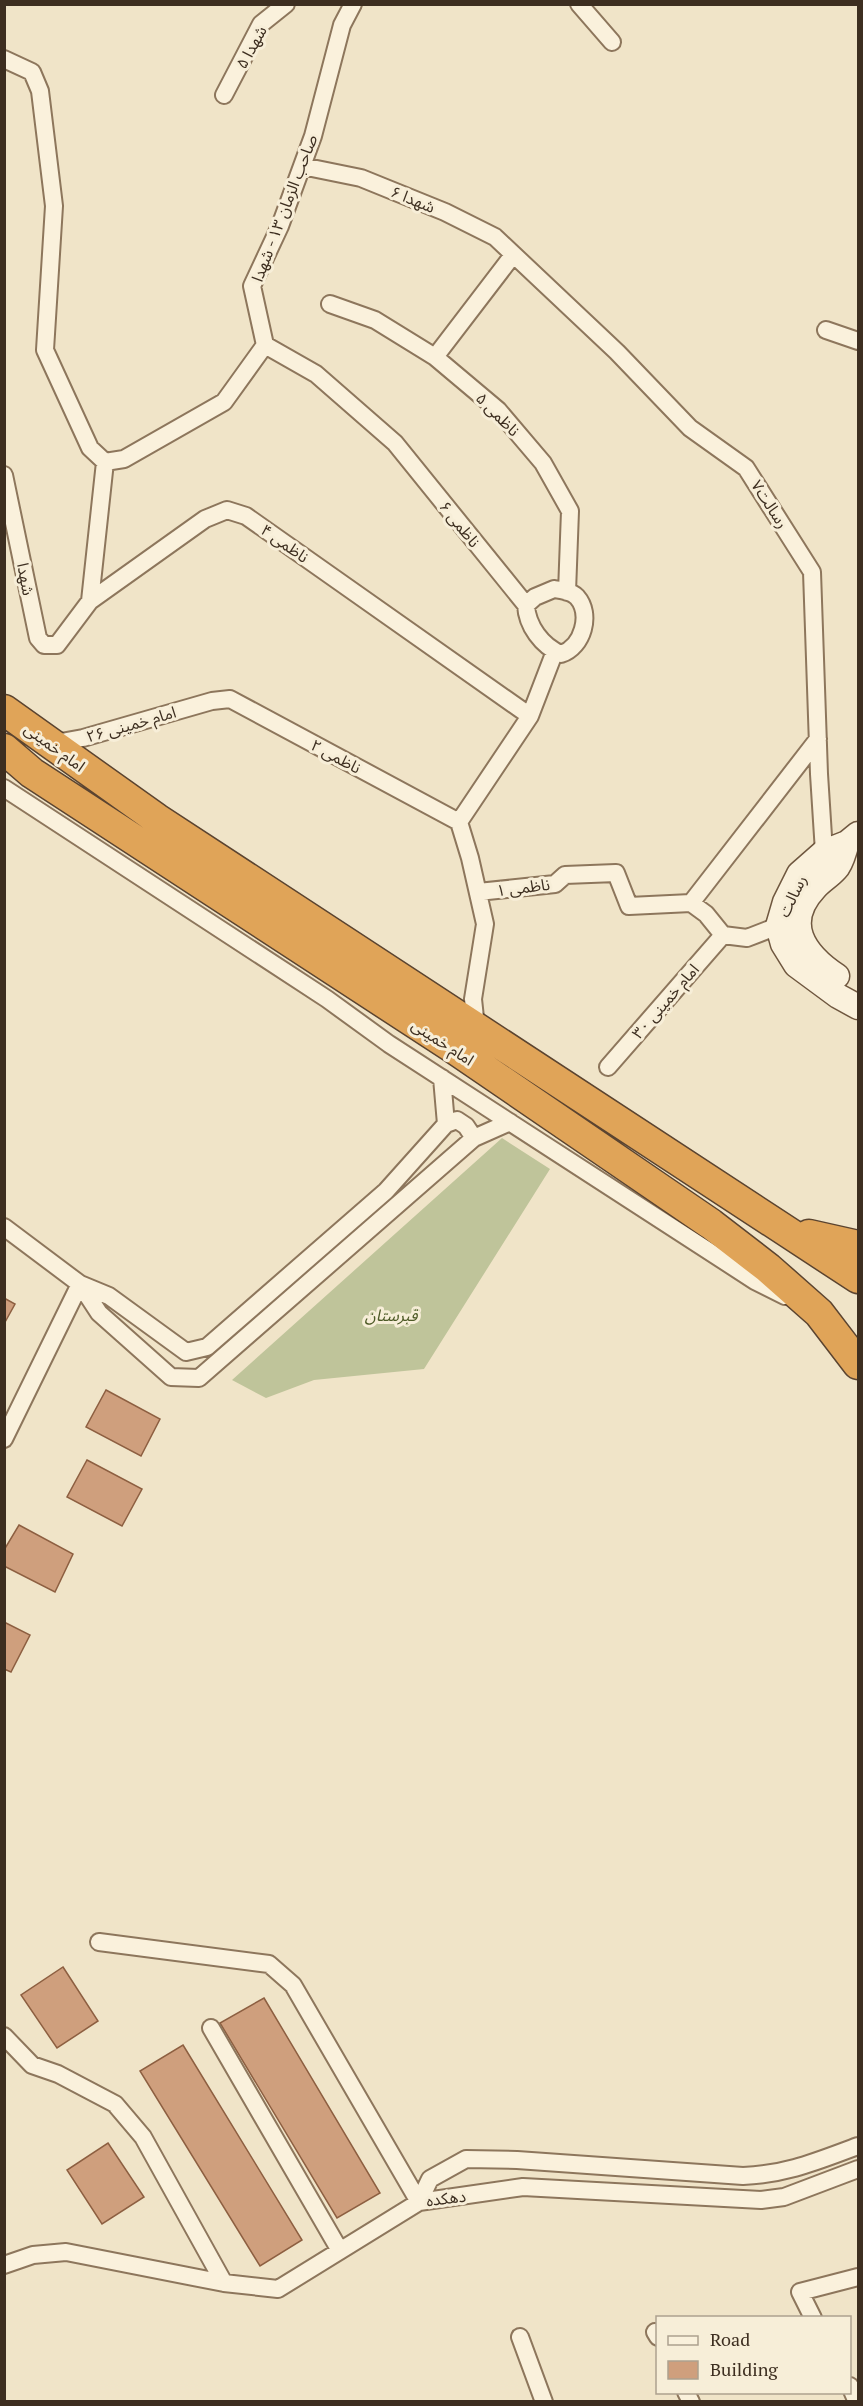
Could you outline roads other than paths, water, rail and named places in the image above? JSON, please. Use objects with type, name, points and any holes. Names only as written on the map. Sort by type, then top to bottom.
[{"type":"highway","name":"امام خمینی","points":[[4,710],[157,819],[788,1230],[858,1278]]},
{"type":"highway","name":"امام خمینی","points":[[4,749],[32,773],[335,988],[452,1047],[711,1224],[768,1268],[819,1313],[858,1364]]},
{"type":"highway","points":[[788,1230],[858,1246]]},
{"type":"street","name":"شهدا ۵","points":[[224,95],[261,24],[286,4]]},
{"type":"street","name":"صاحب الزمان ۱۳ - شهدا","points":[[265,345],[252,286],[280,226],[313,136],[342,25],[353,4]]},
{"type":"street","points":[[579,4],[612,42]]},
{"type":"street","points":[[4,59],[32,72],[40,91],[54,206],[45,350],[90,448],[105,462]]},
{"type":"street","name":"شهدا ۶","points":[[302,166],[361,178],[445,212],[495,237],[513,255]]},
{"type":"street","points":[[435,357],[513,255]]},
{"type":"street","name":"رسالت۷","points":[[513,255],[618,352],[690,428],[746,468],[812,572],[824,852]]},
{"type":"street","name":"ناظمی ۵","points":[[330,304],[375,320],[435,357],[498,410],[543,463],[570,511],[567,592]]},
{"type":"street","points":[[826,330],[858,341]]},
{"type":"street","points":[[105,462],[124,459],[224,402],[265,345]]},
{"type":"street","name":"ناظمی ۶","points":[[265,345],[316,374],[395,442],[526,605]]},
{"type":"street","points":[[90,601],[105,462]]},
{"type":"street","name":"شهدا","points":[[4,475],[38,638],[44,645]]},
{"type":"street","name":"ناظمی ۴","points":[[44,645],[57,645],[90,601],[205,519],[228,510],[246,516],[530,716]]},
{"type":"street","points":[[555,589],[567,592],[577,597],[583,607],[583,631],[576,644],[561,654],[540,638],[526,615],[526,605],[546,591],[555,589]]},
{"type":"street","points":[[476,1027],[473,999],[485,924],[471,858],[459,822],[530,716],[555,651]]},
{"type":"street","name":"ناظمی ۲","points":[[212,700],[230,699],[459,822]]},
{"type":"street","name":"امام خمینی ۲۶","points":[[50,744],[83,738],[212,700]]},
{"type":"street","points":[[778,926],[747,938],[723,935],[706,914],[692,903],[818,739]]},
{"type":"street","points":[[4,788],[335,988],[389,1044],[755,1281],[819,1313]]},
{"type":"street","name":"رسالت","points":[[853,839],[824,852],[799,874],[785,902],[778,926],[783,944],[796,965],[838,996],[858,1007]]},
{"type":"street","name":"رسالت","points":[[853,839],[837,868],[813,890],[800,911],[798,931],[806,948],[818,963],[858,990]]},
{"type":"street","name":"ناظمی ۱","points":[[478,892],[555,884],[566,875],[616,873],[629,906],[692,903]]},
{"type":"street","name":"امام خمینی ۳۰","points":[[608,1067],[723,935]]},
{"type":"street","points":[[442,1078],[446,1124]]},
{"type":"street","points":[[4,1227],[80,1284],[109,1296],[186,1352],[207,1347],[377,1199],[446,1124],[457,1120],[466,1125],[474,1138]]},
{"type":"street","points":[[80,1284],[99,1313],[171,1377],[199,1378],[474,1138],[510,1122]]},
{"type":"street","points":[[4,1439],[80,1284]]},
{"type":"street","points":[[186,1352],[186,1377]]},
{"type":"street","points":[[4,2265],[33,2255],[66,2252],[224,2283],[278,2289],[339,2249],[419,2202],[293,1985],[269,1964],[99,1942]]},
{"type":"street","points":[[211,2028],[339,2249]]},
{"type":"street","points":[[4,2036],[32,2065],[58,2074],[115,2104],[143,2137],[224,2283]]},
{"type":"street","name":"دهکده","points":[[419,2202],[430,2179],[466,2159],[517,2160],[743,2176],[773,2174],[800,2168],[858,2146]]},
{"type":"street","points":[[517,2160],[523,2187]]},
{"type":"street","name":"دهکده","points":[[419,2202],[523,2187],[761,2200],[784,2197],[858,2169]]},
{"type":"street","points":[[812,2316],[800,2292],[858,2277]]},
{"type":"street","points":[[520,2337],[544,2402]]},
{"type":"park label","name":"قبرستان","points":[[391,1315]]}]
